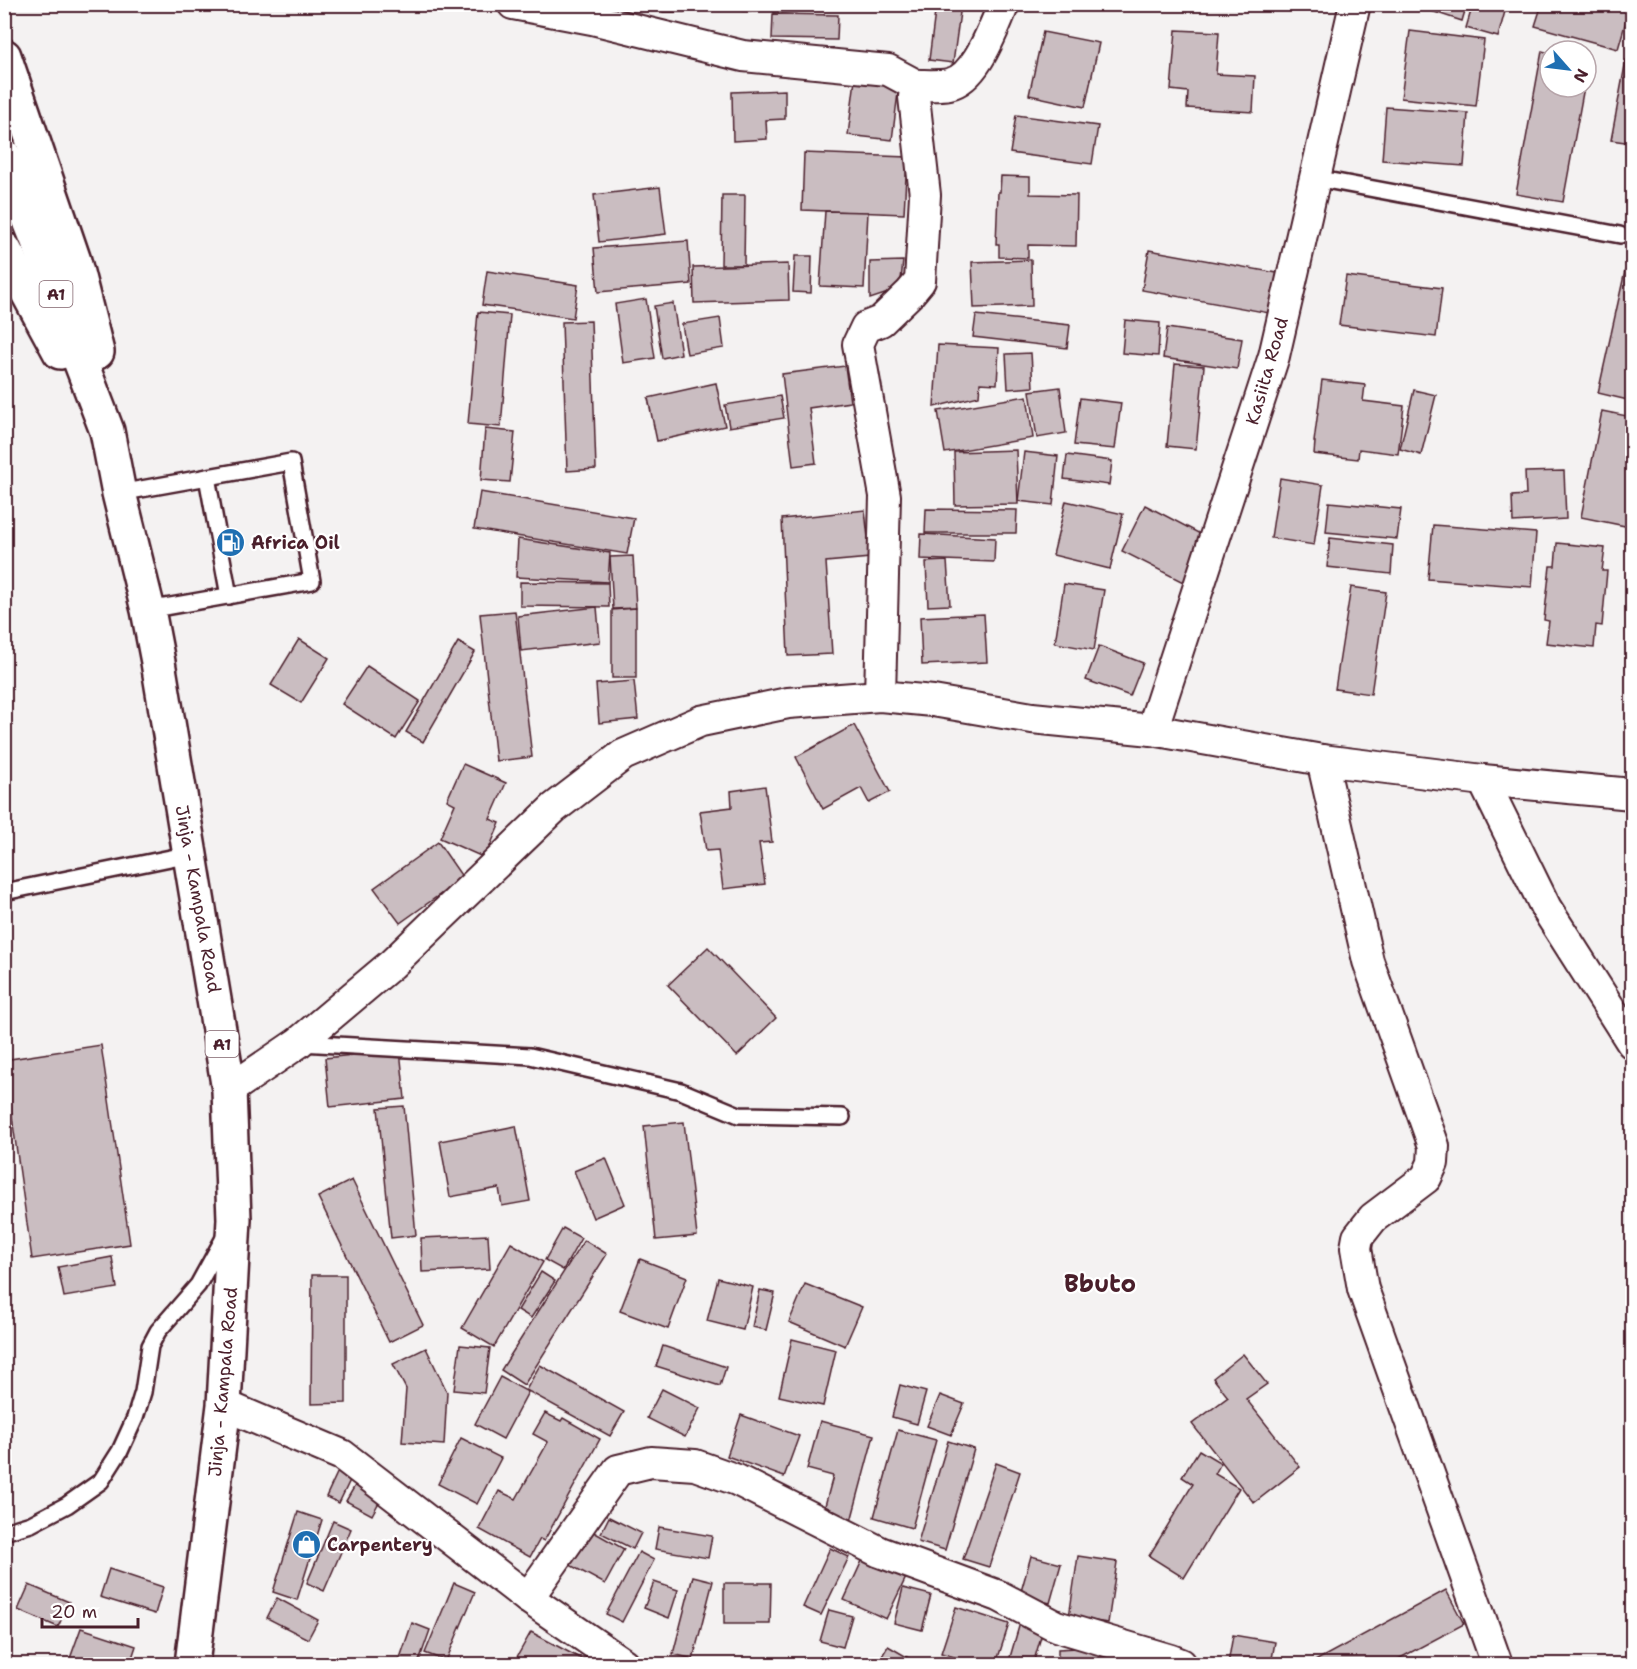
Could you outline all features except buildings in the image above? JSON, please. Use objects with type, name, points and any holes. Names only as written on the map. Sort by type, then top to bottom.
[{"type":"highway","points":[[4,56],[74,261],[100,364],[107,431]]},
{"type":"highway","name":"Jinja - Kampala Road","points":[[4,156],[42,251],[107,431],[119,493],[148,610],[229,1090],[234,1219],[224,1406],[192,1665]]},
{"type":"highway","points":[[4,249],[64,361],[107,431]]},
{"type":"street","points":[[513,4],[592,19],[743,56],[888,70],[916,85],[949,84],[964,78],[975,66],[1004,4]]},
{"type":"street","name":"Kasiita Road","points":[[1152,730],[1274,356],[1354,4]]},
{"type":"street","points":[[879,696],[885,496],[858,344],[866,327],[881,321],[920,281],[925,195],[914,97],[916,85]]},
{"type":"street","points":[[229,1090],[298,1043],[392,964],[554,808],[623,755],[701,721],[788,703],[879,696],[933,701],[1032,718],[1152,730],[1322,760],[1483,780],[1632,794]]},
{"type":"street","points":[[1322,760],[1368,961],[1434,1146],[1433,1162],[1426,1178],[1373,1218],[1358,1237],[1356,1248],[1358,1264],[1363,1289],[1497,1665]]},
{"type":"street","points":[[1483,780],[1546,908],[1632,1043]]},
{"type":"street","points":[[224,1406],[342,1455],[528,1598],[624,1665]]},
{"type":"street","points":[[528,1598],[618,1470],[651,1462],[695,1465],[737,1480],[880,1552],[999,1596],[1056,1626],[1171,1660],[1180,1665]]},
{"type":"lane","points":[[1315,178],[1620,235]]},
{"type":"lane","points":[[119,493],[291,462],[312,581],[148,610]]},
{"type":"lane","points":[[207,477],[229,596]]},
{"type":"lane","points":[[4,892],[190,854]]},
{"type":"lane","points":[[298,1043],[530,1056],[681,1091],[739,1115],[842,1117]]},
{"type":"lane","points":[[4,1532],[31,1524],[67,1505],[100,1481],[120,1451],[135,1418],[143,1392],[150,1346],[158,1331],[198,1285],[234,1219]]},
{"type":"place","name":"Africa Oil","points":[[230,543]]},
{"type":"place","name":"Carpentery","points":[[306,1545]]},
{"type":"district","name":"Bbuto","points":[[1100,1284]]}]
